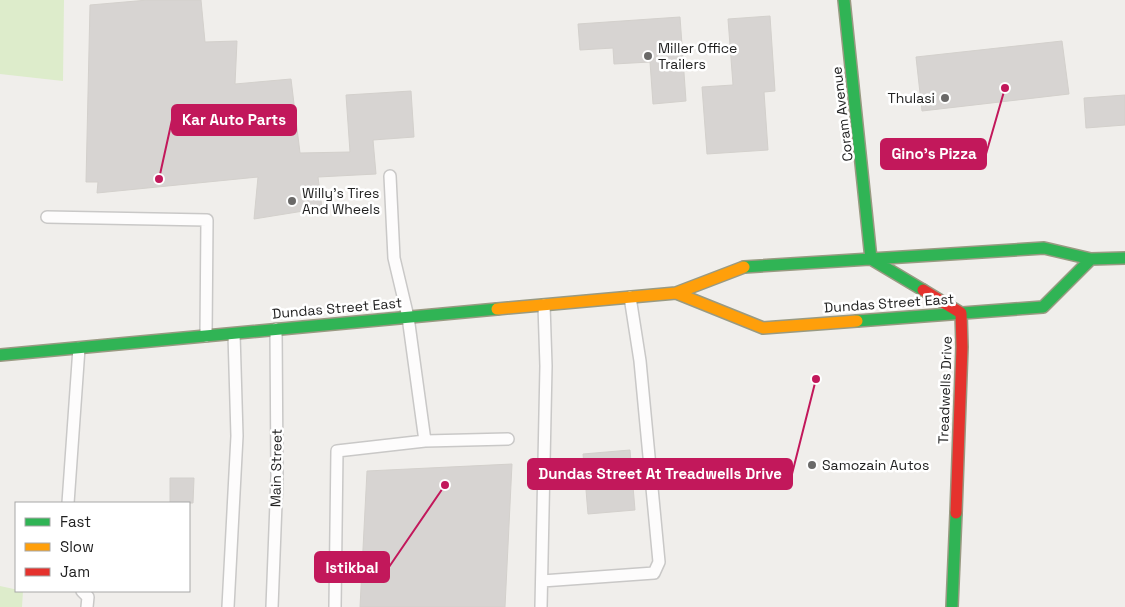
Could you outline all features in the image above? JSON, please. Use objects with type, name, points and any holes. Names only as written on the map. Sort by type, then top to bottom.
[{"type":"main road","name":"Coram Avenue","points":[[844,0],[871,259]]},
{"type":"main road","name":"Dundas Street East","points":[[0,355],[676,293],[744,266],[1044,248],[1091,260],[1125,258]]},
{"type":"main road","points":[[871,259],[961,313]]},
{"type":"main road","name":"Dundas Street East","points":[[676,293],[763,328],[1043,307],[1091,260]]},
{"type":"main road","name":"Treadwells Drive","points":[[952,607],[962,347],[961,313]]},
{"type":"lane","points":[[390,176],[394,258],[408,317],[425,441]]},
{"type":"lane","points":[[47,217],[207,220],[206,336]]},
{"type":"lane","points":[[542,581],[654,573],[659,562],[640,361],[630,297]]},
{"type":"lane","points":[[541,607],[546,366],[544,305]]},
{"type":"lane","name":"Main Street","points":[[272,607],[277,477],[276,329]]},
{"type":"lane","points":[[228,607],[237,436],[234,333]]},
{"type":"lane","points":[[68,502],[79,348]]},
{"type":"lane","points":[[335,607],[337,451],[425,441],[508,439]]},
{"type":"lane","points":[[83,592],[88,596],[87,607]]},
{"type":"green space","points":[[0,0],[64,0],[63,81],[0,74]]},
{"type":"green space","points":[[0,586],[15,589],[15,592],[23,592],[22,607],[0,607]]},
{"type":"building","points":[[148,0],[201,0],[205,42],[237,41],[235,84],[291,79],[300,153],[350,152],[346,95],[411,91],[414,137],[373,140],[376,174],[318,177],[322,208],[254,219],[258,177],[97,193],[98,182],[86,182],[90,5]]},
{"type":"building","points":[[770,16],[775,91],[764,92],[768,150],[707,154],[702,87],[733,85],[728,19]]},
{"type":"building","name":"Miller Office Trailers","points":[[680,17],[686,101],[653,104],[650,62],[614,64],[613,48],[580,50],[578,24]]},
{"type":"building","points":[[1062,41],[1069,94],[922,111],[916,57]]},
{"type":"building","points":[[1125,95],[1125,125],[1086,128],[1084,98]]},
{"type":"building","points":[[630,450],[635,510],[588,514],[583,454]]},
{"type":"building","points":[[512,464],[505,607],[360,607],[367,471]]},
{"type":"building","points":[[170,478],[194,478],[193,503],[170,502]]},
{"type":"traffic: fast","points":[[844,0],[871,259],[923,290]]},
{"type":"traffic: fast","points":[[744,267],[1044,248],[1091,259],[1125,258]]},
{"type":"traffic: fast","points":[[857,321],[1043,307],[1091,259]]},
{"type":"traffic: fast","points":[[0,355],[497,309]]},
{"type":"traffic: fast","points":[[952,607],[956,513]]},
{"type":"traffic: slow","points":[[497,309],[676,293],[744,267]]},
{"type":"traffic: slow","points":[[676,293],[763,328],[857,321]]},
{"type":"traffic: jam","points":[[923,290],[961,313],[962,347],[956,513]]},
{"type":"place","name":"Miller Office Trailers","points":[[648,56]]},
{"type":"place","name":"Gino's Pizza","points":[[1005,88]]},
{"type":"place","name":"Thulasi","points":[[945,98]]},
{"type":"place","name":"Kar Auto Parts","points":[[159,179]]},
{"type":"place","name":"Willy’s Tires And Wheels","points":[[292,201]]},
{"type":"place","name":"Dundas Street At Treadwells Drive","points":[[816,379]]},
{"type":"place","name":"Samozain Autos","points":[[812,465]]},
{"type":"place","name":"Istikbal","points":[[445,485]]}]
